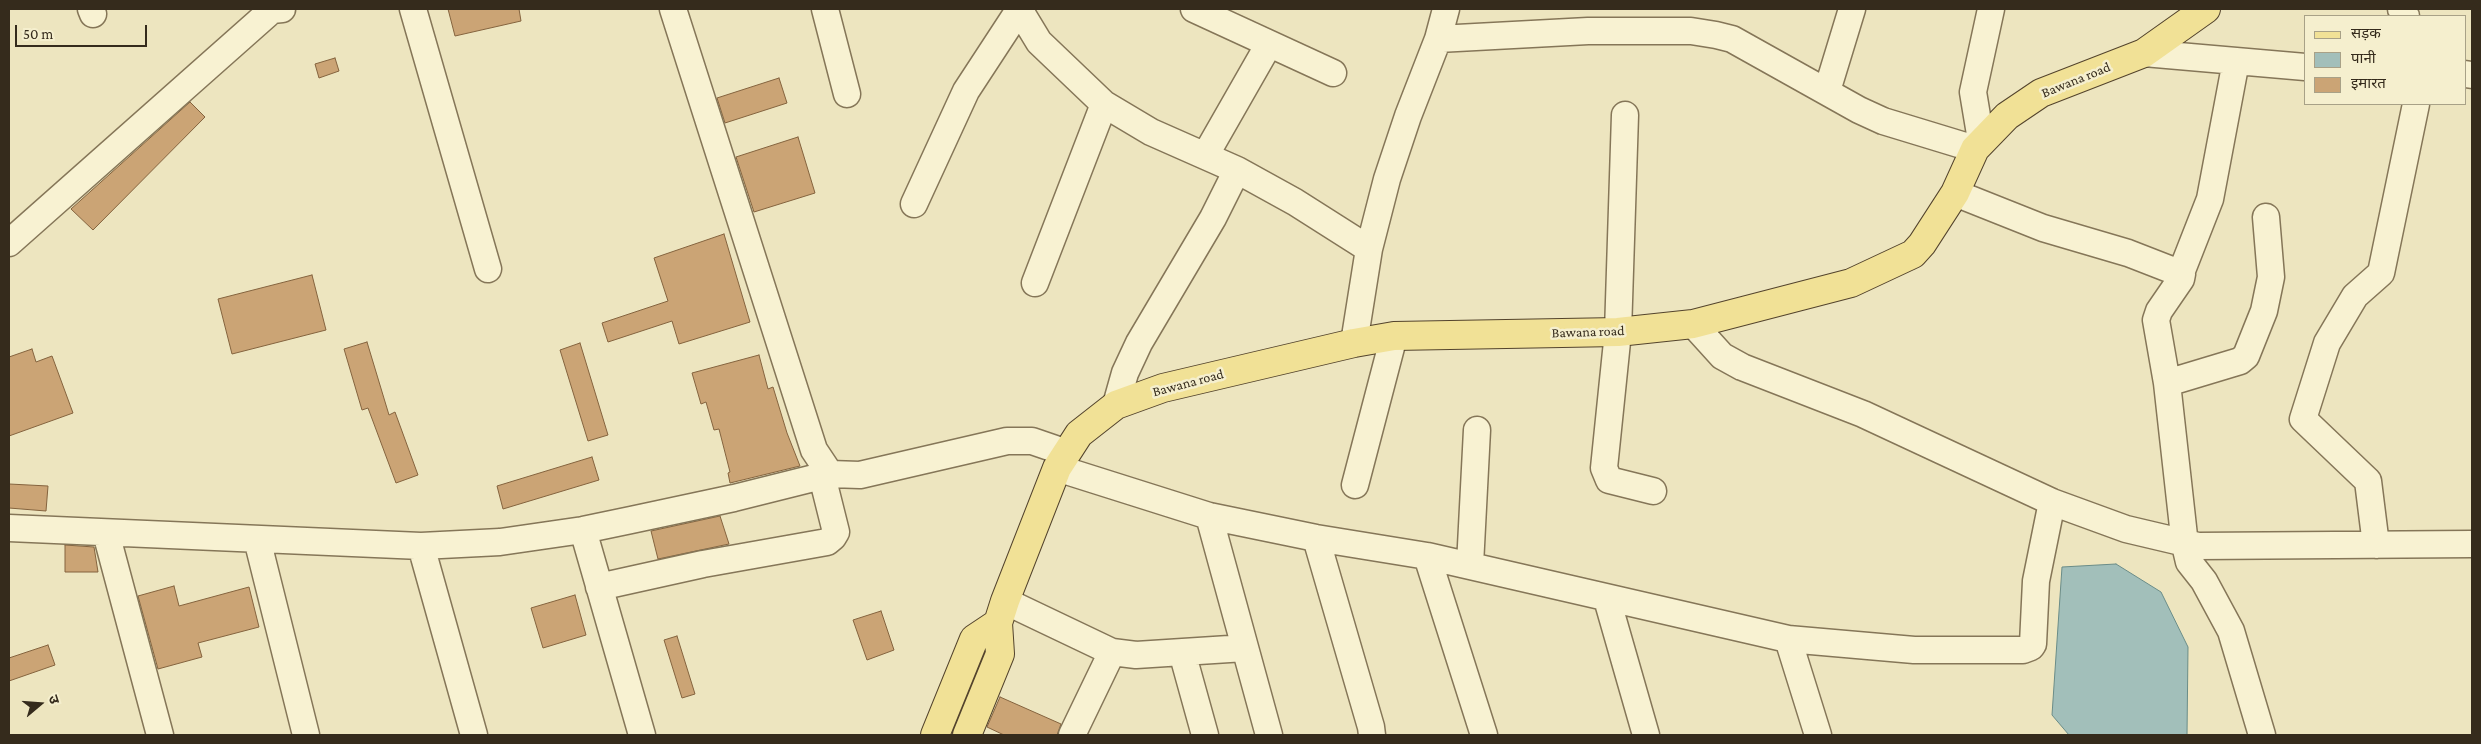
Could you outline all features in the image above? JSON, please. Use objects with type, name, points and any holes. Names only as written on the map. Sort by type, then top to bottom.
[{"type":"main road","name":"Bawana road","points":[[967,735],[1000,654],[1002,612],[1062,460],[1079,434],[1116,405],[1163,388],[1354,343],[1394,336],[1618,332],[1693,324],[1851,283],[1913,254],[1922,244],[1955,193],[1978,144],[2007,116],[2041,93],[2144,53],[2206,9]]},
{"type":"main road","points":[[935,735],[974,639],[1002,612]]},
{"type":"street","points":[[9,243],[272,10],[282,9]]},
{"type":"street","points":[[413,9],[488,269]]},
{"type":"street","points":[[599,587],[703,564],[827,542],[833,538],[836,532],[826,475],[814,450],[673,9]]},
{"type":"street","points":[[825,9],[847,94]]},
{"type":"street","points":[[1194,9],[1333,73]]},
{"type":"street","points":[[1354,343],[1369,249],[1396,152],[1438,39],[1446,9]]},
{"type":"street","points":[[1828,92],[1852,9]]},
{"type":"street","points":[[1438,39],[1588,31],[1691,20],[1732,39],[1859,110],[1883,120],[1978,144],[1973,92],[1991,9]]},
{"type":"street","points":[[914,204],[966,91],[1019,10],[1039,42],[1104,104],[1151,132],[1237,170],[1295,202],[1369,249]]},
{"type":"street","points":[[1205,156],[1268,44]]},
{"type":"street","points":[[2144,53],[2304,67]]},
{"type":"street","points":[[2236,61],[2210,198],[2181,273],[2181,279],[2157,316],[2167,383],[2185,544],[2189,562],[2204,582],[2231,631],[2262,735]]},
{"type":"street","points":[[1035,283],[1104,104]]},
{"type":"street","points":[[2376,545],[2368,482],[2303,419],[2327,343],[2355,296],[2381,273],[2416,105]]},
{"type":"street","points":[[1625,115],[1618,332],[1604,468],[1609,480],[1653,491]]},
{"type":"street","points":[[1116,405],[1125,373],[1139,343],[1214,218],[1237,170]]},
{"type":"street","points":[[1955,193],[2043,228],[2128,253],[2181,273]]},
{"type":"street","points":[[2167,383],[2240,361],[2246,356],[2264,311],[2271,277],[2266,217]]},
{"type":"street","points":[[1693,324],[1722,356],[1742,367],[1863,414],[2052,502],[2126,529],[2185,544],[2472,544]]},
{"type":"street","points":[[1354,485],[1394,336]]},
{"type":"street","points":[[1470,565],[1477,430]]},
{"type":"street","points":[[9,528],[421,546],[500,542],[583,530],[734,498],[826,475],[860,475],[1007,441],[1032,441],[1062,460],[1209,516],[1316,538],[1470,565],[1607,599],[1788,639],[1914,650],[2028,649],[2033,644],[2036,581],[2052,502]]},
{"type":"street","points":[[1209,516],[1269,735]]},
{"type":"street","points":[[583,530],[642,735]]},
{"type":"street","points":[[106,533],[160,735]]},
{"type":"street","points":[[1316,538],[1372,727],[1372,735]]},
{"type":"street","points":[[257,539],[306,735]]},
{"type":"street","points":[[421,546],[474,735]]},
{"type":"street","points":[[1427,556],[1484,735]]},
{"type":"street","points":[[1607,599],[1646,735]]},
{"type":"street","points":[[1002,612],[1112,652],[1136,655],[1245,648]]},
{"type":"street","points":[[1788,639],[1818,735]]},
{"type":"street","points":[[1072,735],[1112,652]]},
{"type":"street","points":[[1182,652],[1205,735]]},
{"type":"water","points":[[2116,564],[2161,592],[2188,647],[2187,735],[2069,735],[2052,715],[2062,567]]},
{"type":"building","points":[[448,9],[519,9],[521,21],[455,36]]},
{"type":"building","points":[[335,58],[339,71],[319,78],[315,64]]},
{"type":"building","points":[[779,78],[787,103],[725,123],[717,98]]},
{"type":"building","points":[[190,102],[205,117],[93,230],[71,209]]},
{"type":"building","points":[[798,137],[815,193],[754,212],[736,157]]},
{"type":"building","points":[[724,234],[750,322],[679,344],[672,321],[608,342],[602,323],[668,301],[654,258]]},
{"type":"building","points":[[312,275],[326,330],[232,354],[218,299]]},
{"type":"building","points":[[367,342],[389,415],[395,412],[418,475],[396,483],[368,408],[362,410],[344,349]]},
{"type":"building","points":[[580,343],[608,435],[588,441],[560,350]]},
{"type":"building","points":[[32,349],[36,362],[52,356],[73,413],[9,436],[9,357]]},
{"type":"building","points":[[759,355],[768,389],[773,387],[787,433],[800,466],[730,483],[728,473],[730,472],[719,429],[714,430],[706,402],[701,404],[692,373]]},
{"type":"building","points":[[592,457],[599,480],[503,509],[497,486]]},
{"type":"building","points":[[9,484],[48,486],[46,511],[9,508]]},
{"type":"building","points":[[720,516],[729,544],[658,559],[651,531]]},
{"type":"building","points":[[65,545],[94,547],[98,572],[65,572]]},
{"type":"building","points":[[174,586],[179,606],[249,587],[259,627],[198,643],[202,657],[158,669],[138,596]]},
{"type":"building","points":[[575,595],[586,635],[543,648],[531,608]]},
{"type":"building","points":[[881,611],[894,650],[867,660],[853,620]]},
{"type":"building","points":[[677,636],[695,694],[682,698],[664,640]]},
{"type":"building","points":[[48,645],[55,665],[9,681],[9,658]]},
{"type":"building","points":[[1000,697],[1061,724],[1057,735],[1004,735],[987,727]]}]
